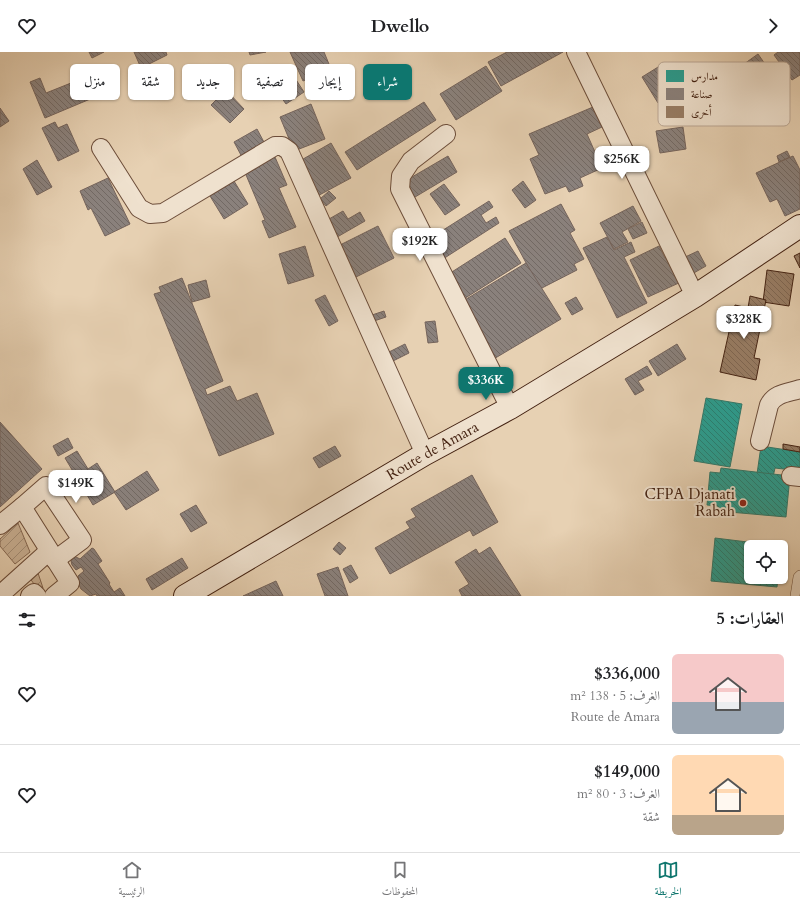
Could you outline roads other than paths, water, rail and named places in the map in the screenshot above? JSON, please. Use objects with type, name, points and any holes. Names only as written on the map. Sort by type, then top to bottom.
[{"type":"street","points":[[576,52],[695,296]]},
{"type":"street","points":[[446,134],[411,161],[401,176],[400,189],[510,408]]},
{"type":"street","points":[[101,148],[139,208],[150,214],[163,213],[274,146],[282,146],[289,151],[425,454]]},
{"type":"street","name":"Route de Amara","points":[[185,596],[425,454],[510,408],[695,296],[800,226]]},
{"type":"street","points":[[760,441],[771,400],[776,396],[800,389]]},
{"type":"street","points":[[0,525],[46,486],[82,540],[52,555],[7,588]]},
{"type":"street","points":[[22,507],[70,583],[54,596]]},
{"type":"street","points":[[30,596],[34,593],[37,596]]},
{"type":"lane","points":[[795,596],[798,577],[800,575]]},
{"type":"place","name":"CFPA Djanati Rabah","points":[[743,503]]}]
